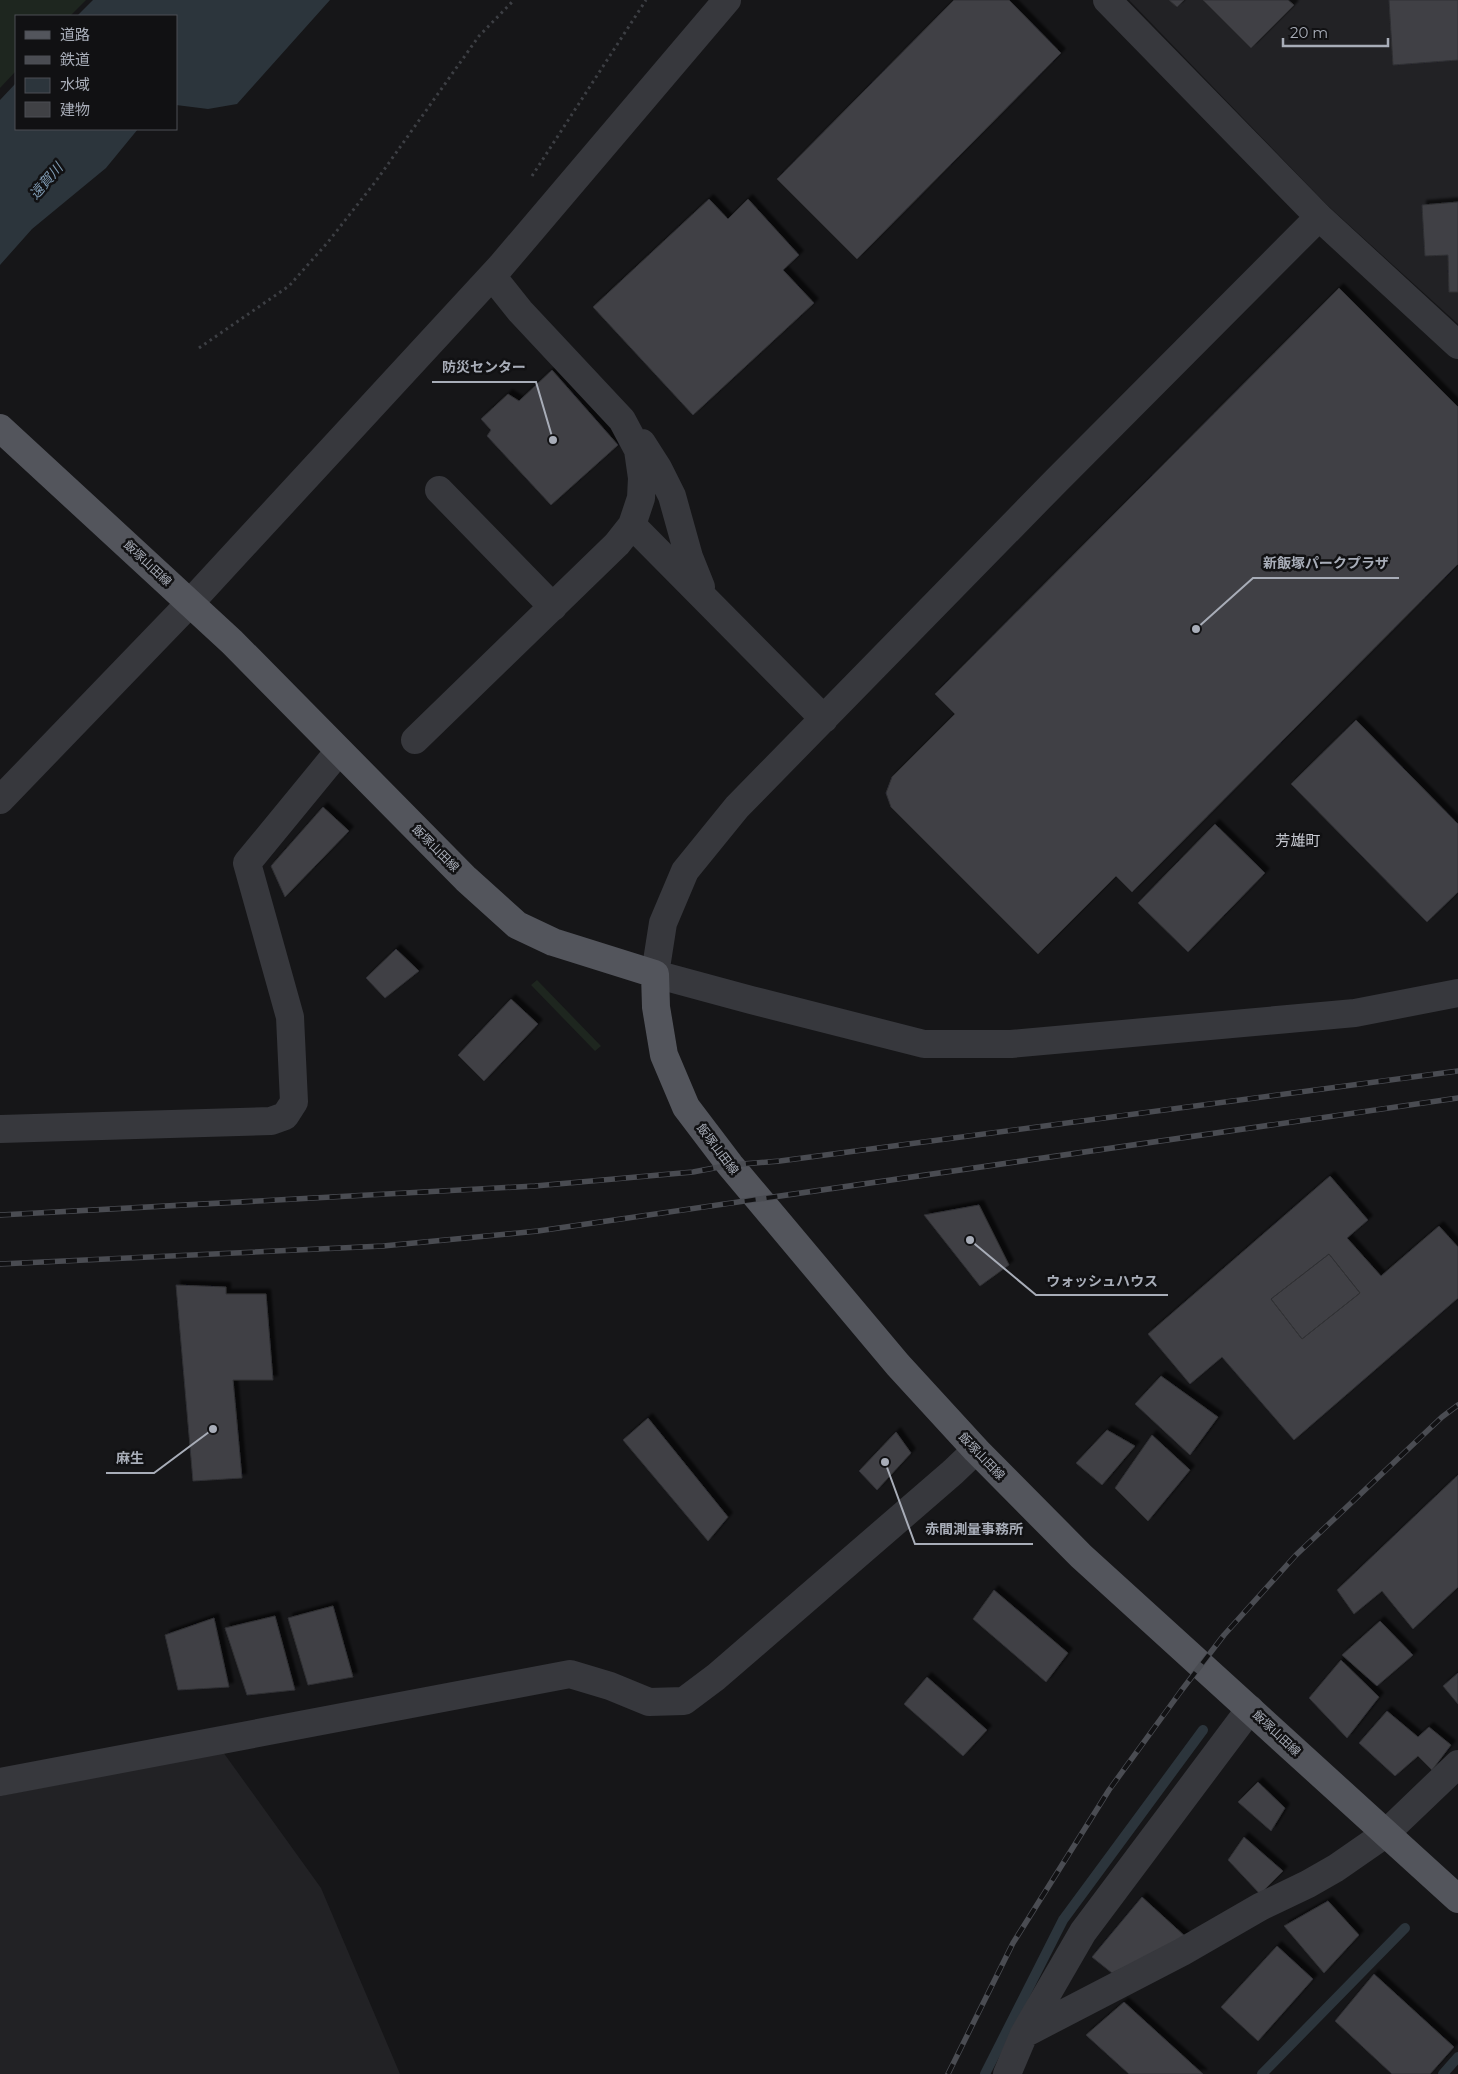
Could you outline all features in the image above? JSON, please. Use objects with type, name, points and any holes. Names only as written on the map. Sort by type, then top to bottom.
[{"type":"main road","name":"飯塚山田線","points":[[0,428],[167,580],[232,642],[466,879],[517,925],[553,942],[656,974],[656,1007],[664,1055],[686,1107],[763,1206],[898,1365],[976,1450],[1081,1556],[1458,1899]]},
{"type":"street","points":[[0,800],[190,603],[492,276],[728,0]]},
{"type":"street","points":[[1106,0],[1319,217],[1452,329]]},
{"type":"street","points":[[1319,217],[737,807],[685,872],[663,923],[656,974],[924,1044],[1011,1044],[1355,1013],[1458,993]]},
{"type":"street","points":[[492,276],[520,311],[643,444],[668,489],[689,557],[707,600]]},
{"type":"street","points":[[415,740],[594,568],[632,525],[641,498],[642,478],[638,450],[622,420]]},
{"type":"street","points":[[439,490],[553,607]]},
{"type":"street","points":[[632,525],[824,719]]},
{"type":"street","points":[[0,1129],[271,1121],[286,1116],[294,1102],[290,1017],[247,864],[340,751]]},
{"type":"street","points":[[0,1782],[570,1674],[610,1686],[649,1702],[684,1701],[716,1677],[976,1450]]},
{"type":"street","points":[[1007,2074],[1024,2034],[1083,1932],[1250,1709]]},
{"type":"street","points":[[1024,2034],[1182,1952],[1260,1907],[1308,1884],[1385,1834],[1458,1764]]},
{"type":"path","points":[[199,348],[289,286],[328,242],[376,181],[479,36],[514,0]]},
{"type":"path","points":[[530,180],[646,0]]},
{"type":"shaded area","points":[[0,0],[86,0],[71,15],[15,15],[15,72],[0,88]]},
{"type":"shaded area","points":[[1129,0],[1458,0],[1458,324],[1327,205]]},
{"type":"shaded area","points":[[537,980],[601,1046],[595,1051],[531,985]]},
{"type":"shaded area","points":[[223,1752],[321,1888],[400,2074],[0,2074],[0,1796]]},
{"type":"water","points":[[93,0],[330,0],[237,104],[208,109],[178,105],[178,15],[78,15]]},
{"type":"water","name":"遠賀川","points":[[15,84],[15,130],[137,130],[106,168],[32,229],[0,265],[0,100]]},
{"type":"building","points":[[954,0],[1009,0],[1061,53],[857,259],[777,179]]},
{"type":"building","points":[[1169,0],[1184,0],[1177,7]]},
{"type":"building","points":[[1203,0],[1288,0],[1294,5],[1251,48]]},
{"type":"building","points":[[1389,0],[1458,0],[1458,60],[1393,65]]},
{"type":"building","points":[[709,199],[728,219],[748,199],[799,255],[783,270],[814,303],[693,415],[593,307]]},
{"type":"building","points":[[1458,202],[1458,292],[1449,292],[1448,255],[1425,256],[1422,205]]},
{"type":"building","points":[[1339,288],[1458,407],[1458,564],[1132,892],[1116,876],[1038,954],[891,807],[886,793],[892,777],[955,714],[935,694]]},
{"type":"building","points":[[552,370],[618,445],[551,505],[487,436],[491,430],[481,419],[508,394],[519,401]]},
{"type":"building","points":[[1356,720],[1458,824],[1458,892],[1427,922],[1291,784]]},
{"type":"building","points":[[323,807],[349,831],[285,897],[271,866]]},
{"type":"building","points":[[1215,824],[1265,873],[1188,952],[1138,903]]},
{"type":"building","points":[[396,949],[419,971],[385,998],[366,978]]},
{"type":"building","points":[[511,999],[538,1024],[484,1081],[458,1055]]},
{"type":"building","points":[[1330,1176],[1368,1220],[1347,1238],[1381,1276],[1439,1226],[1458,1247],[1458,1298],[1294,1440],[1222,1357],[1190,1384],[1148,1334]],"holes":[[[1329,1254],[1360,1293],[1302,1339],[1271,1299]]]},
{"type":"building","points":[[979,1205],[1009,1265],[980,1286],[924,1215]]},
{"type":"building","points":[[1329,1254],[1360,1293],[1302,1339],[1271,1299]]},
{"type":"building","points":[[176,1285],[226,1287],[226,1294],[266,1294],[273,1380],[233,1380],[242,1478],[193,1481]]},
{"type":"building","points":[[1161,1376],[1218,1417],[1190,1455],[1135,1404]]},
{"type":"building","points":[[648,1418],[728,1517],[708,1541],[623,1440]]},
{"type":"building","points":[[1107,1430],[1135,1446],[1102,1485],[1076,1463]]},
{"type":"building","points":[[896,1432],[911,1453],[877,1490],[859,1471]]},
{"type":"building","points":[[1152,1435],[1190,1470],[1148,1521],[1115,1488]]},
{"type":"building","points":[[1458,1475],[1458,1587],[1413,1629],[1382,1591],[1354,1614],[1337,1590]]},
{"type":"building","points":[[994,1590],[1068,1653],[1046,1682],[973,1619]]},
{"type":"building","points":[[333,1606],[353,1677],[308,1685],[288,1618]]},
{"type":"building","points":[[275,1616],[295,1690],[247,1695],[225,1628]]},
{"type":"building","points":[[214,1618],[229,1687],[178,1690],[165,1635]]},
{"type":"building","points":[[1380,1621],[1413,1655],[1377,1686],[1342,1655]]},
{"type":"building","points":[[1341,1660],[1379,1697],[1347,1738],[1309,1698]]},
{"type":"building","points":[[1458,1673],[1458,1704],[1443,1686]]},
{"type":"building","points":[[927,1677],[987,1730],[963,1756],[904,1704]]},
{"type":"building","points":[[1387,1711],[1418,1737],[1429,1727],[1451,1745],[1432,1770],[1418,1756],[1395,1776],[1359,1743]]},
{"type":"building","points":[[1258,1782],[1285,1808],[1271,1831],[1238,1802]]},
{"type":"building","points":[[1244,1837],[1283,1871],[1260,1894],[1228,1860]]},
{"type":"building","points":[[1142,1897],[1187,1938],[1112,1973],[1092,1957]]},
{"type":"building","points":[[1328,1901],[1359,1935],[1324,1973],[1284,1926]]},
{"type":"building","points":[[1277,1946],[1313,1979],[1258,2041],[1221,2007]]},
{"type":"building","points":[[1374,1974],[1454,2047],[1430,2074],[1392,2074],[1335,2021]]},
{"type":"building","points":[[1124,2002],[1203,2074],[1129,2074],[1086,2035]]},
{"type":"waterway","points":[[985,2074],[1063,1920],[1203,1730]]},
{"type":"waterway","points":[[1262,2074],[1405,1928]]},
{"type":"waterway","points":[[1443,2074],[1458,2057]]},
{"type":"railway","points":[[0,1215],[535,1186],[693,1172],[730,1165],[780,1161],[1458,1071]]},
{"type":"railway","points":[[0,1264],[383,1246],[538,1231],[1458,1098]]},
{"type":"railway","points":[[948,2074],[1013,1943],[1109,1790],[1181,1691],[1224,1635],[1296,1555],[1442,1417],[1458,1405]]},
{"type":"place","name":"防災センター","points":[[553,440]]},
{"type":"place","name":"新飯塚パークプラザ","points":[[1196,629]]},
{"type":"place","name":"ウォッシュハウス","points":[[970,1240]]},
{"type":"place","name":"麻生","points":[[213,1429]]},
{"type":"place","name":"赤間測量事務所","points":[[885,1462]]},
{"type":"district","name":"芳雄町","points":[[1298,840]]}]
